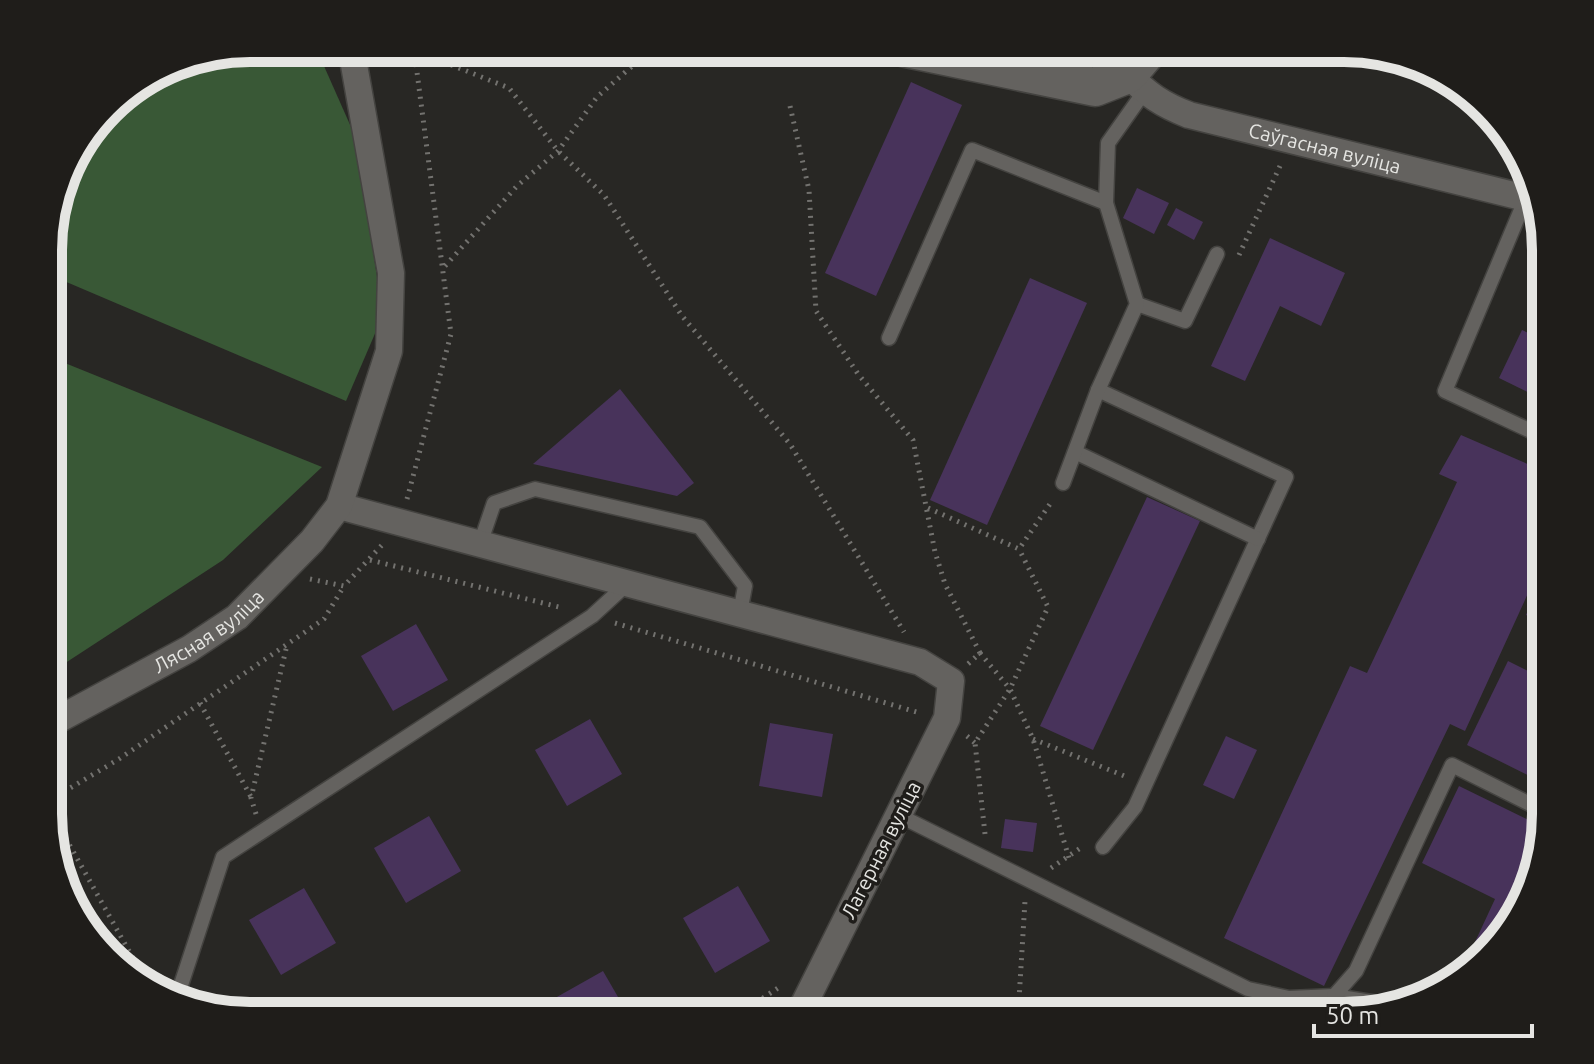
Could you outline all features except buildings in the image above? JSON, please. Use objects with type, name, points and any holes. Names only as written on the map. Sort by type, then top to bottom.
[{"type":"main road","points":[[1022,62],[1129,75]]},
{"type":"street","name":"Лясная вуліца","points":[[62,718],[189,649],[237,617],[312,541],[339,506],[389,351],[391,273],[353,62]]},
{"type":"street","name":"Саўгасная вуліца","points":[[1129,75],[1165,106],[1189,115],[1524,198]]},
{"type":"street","points":[[339,506],[920,662],[951,681]]},
{"type":"street","name":"Лагерная вуліца","points":[[805,1002],[947,718],[951,681]]},
{"type":"lane","points":[[1063,483],[1098,390],[1137,304],[1106,203],[1108,143],[1129,75]]},
{"type":"lane","points":[[889,338],[972,150],[1106,203]]},
{"type":"lane","points":[[1526,207],[1445,391],[1532,431]]},
{"type":"lane","points":[[1137,304],[1185,321],[1217,254]]},
{"type":"lane","points":[[1097,844],[1135,807],[1286,477],[1098,390]]},
{"type":"lane","points":[[1075,452],[1258,539]]},
{"type":"lane","points":[[480,544],[494,503],[535,489],[700,527],[745,586],[740,613]]},
{"type":"lane","points":[[180,989],[223,857],[592,616],[628,583]]},
{"type":"lane","points":[[1334,996],[1356,971],[1452,765],[1532,805]]},
{"type":"lane","points":[[898,815],[1248,989],[1289,998],[1334,996],[1364,1001]]},
{"type":"path","points":[[444,62],[509,88],[558,151],[604,195],[682,316],[790,444],[889,602],[920,662],[919,713],[911,727]]},
{"type":"path","points":[[445,267],[517,186],[558,151],[597,97],[637,62]]},
{"type":"path","points":[[790,106],[809,190],[816,311],[858,374],[913,440],[945,584],[980,653],[1010,689],[1033,739],[1069,858]]},
{"type":"path","points":[[1235,264],[1291,142]]},
{"type":"path","points":[[1019,549],[1063,483]]},
{"type":"path","points":[[927,507],[1019,549],[1048,607],[1010,689],[975,743],[987,859]]},
{"type":"path","points":[[370,560],[592,616],[919,713],[947,718]]},
{"type":"path","points":[[62,792],[324,619],[344,586]]},
{"type":"path","points":[[251,798],[287,644]]},
{"type":"path","points":[[951,681],[980,653]]},
{"type":"path","points":[[200,703],[251,798],[262,831]]},
{"type":"path","points":[[1033,739],[1134,780]]},
{"type":"path","points":[[64,834],[135,962]]},
{"type":"path","points":[[1018,1002],[1021,924],[1028,882],[1097,844]]},
{"type":"path","points":[[759,1002],[777,991],[784,977]]},
{"type":"green space","points":[[322,62],[355,136],[383,315],[346,401],[62,280],[68,201],[81,167],[109,126],[156,87],[190,72],[225,64]]},
{"type":"green space","points":[[1039,62],[1106,62],[1081,70]]},
{"type":"green space","points":[[62,362],[322,467],[223,560],[62,665]]}]
